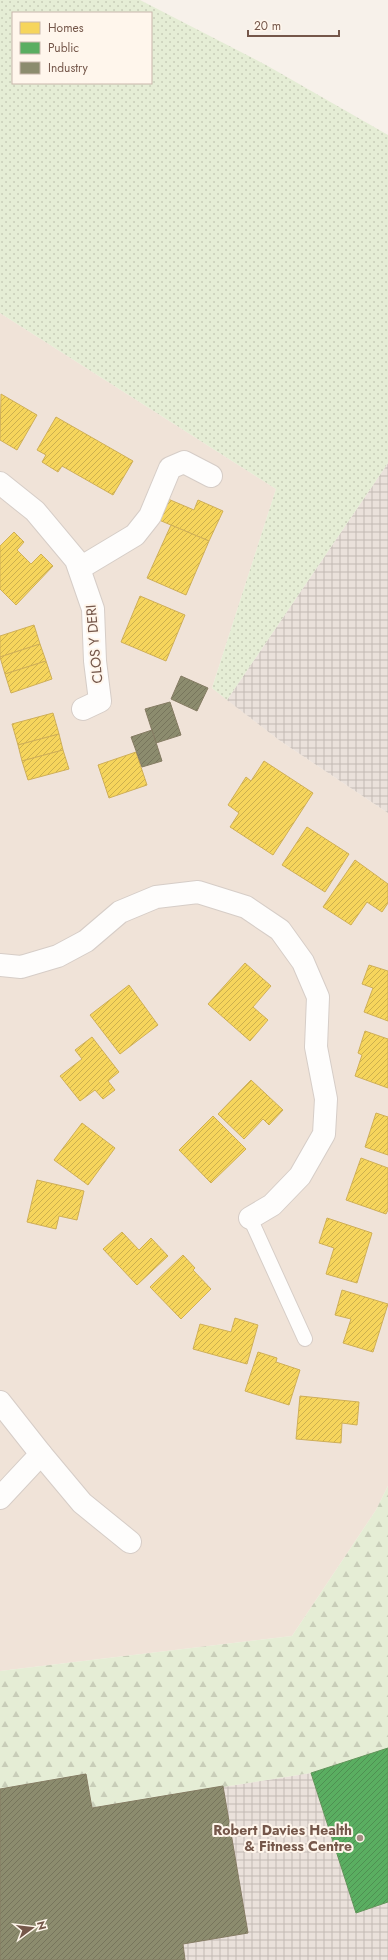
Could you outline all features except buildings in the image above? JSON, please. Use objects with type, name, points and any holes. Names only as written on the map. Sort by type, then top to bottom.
[{"type":"street","points":[[80,568],[135,535],[150,516],[170,468],[184,462],[211,476]]},
{"type":"street","name":"CLOS Y DERI","points":[[0,483],[35,512],[76,560],[80,568],[94,609],[95,661],[100,701],[83,709]]},
{"type":"street","points":[[0,965],[21,967],[58,956],[86,941],[120,912],[156,897],[163,896],[198,892],[246,907],[280,930],[303,962],[318,997],[316,1047],[326,1099],[324,1134],[300,1176],[272,1205],[250,1218]]},
{"type":"street","points":[[0,1402],[82,1503],[130,1542]]},
{"type":"street","points":[[0,1498],[41,1454]]},
{"type":"lane","points":[[250,1218],[305,1340]]},
{"type":"shaded area","points":[[0,313],[276,489],[212,688],[279,740],[388,813],[388,1486],[376,1510],[292,1636],[0,1671]]},
{"type":"shaded area","points":[[388,463],[388,813],[279,740],[227,700]]},
{"type":"shaded area","points":[[388,1748],[388,1960],[0,1960],[0,1788],[86,1774],[92,1808],[311,1773]]},
{"type":"green space","points":[[0,0],[140,0],[266,65],[388,135],[388,463],[227,700],[212,688],[276,489],[0,313]]},
{"type":"green space","points":[[388,1486],[388,1748],[311,1773],[92,1808],[86,1775],[0,1789],[0,1671],[292,1636],[376,1510]]},
{"type":"place","name":"Robert Davies Health & Fitness Centre","points":[[360,1838]]}]
